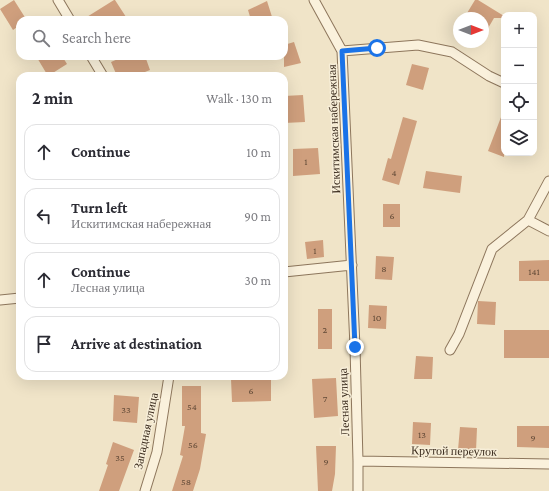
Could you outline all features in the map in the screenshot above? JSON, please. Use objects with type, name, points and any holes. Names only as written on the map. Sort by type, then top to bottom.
[{"type":"lane","points":[[58,0],[68,16]]},
{"type":"lane","name":"Искитимская набережная","points":[[314,0],[342,51],[352,265]]},
{"type":"lane","points":[[342,51],[418,45],[452,52],[489,76],[501,82]]},
{"type":"lane","points":[[94,60],[101,72]]},
{"type":"lane","points":[[450,350],[459,334],[492,249],[528,220],[549,181]]},
{"type":"lane","points":[[528,220],[549,232]]},
{"type":"lane","points":[[288,272],[352,265]]},
{"type":"lane","name":"Лесная улица","points":[[352,265],[358,491]]},
{"type":"lane","points":[[0,300],[16,298]]},
{"type":"lane","name":"Западная улица","points":[[145,491],[157,452],[168,380]]},
{"type":"lane","name":"Крутой переулок","points":[[358,461],[549,464]]},
{"type":"building","points":[[14,0],[24,16],[16,16],[16,28],[13,30],[0,9]]},
{"type":"building","points":[[115,0],[125,16],[88,16]]},
{"type":"building","points":[[475,0],[478,0],[501,14],[501,18],[494,18],[489,27],[489,12],[468,12]]},
{"type":"building","points":[[267,1],[272,16],[250,16],[248,10]]},
{"type":"building","points":[[294,42],[301,63],[284,67],[284,60],[288,60],[288,44]]},
{"type":"building","points":[[38,60],[64,60],[67,64],[54,72],[46,72]]},
{"type":"building","points":[[116,60],[146,60],[150,70],[145,72],[115,72],[111,62]]},
{"type":"building","points":[[412,64],[429,68],[423,90],[406,85]]},
{"type":"building","points":[[303,95],[305,122],[288,123],[288,96]]},
{"type":"building","points":[[403,117],[417,121],[399,185],[382,180],[388,158],[391,159]]},
{"type":"building","points":[[501,117],[501,156],[488,151]]},
{"type":"building","points":[[318,148],[320,174],[293,176],[293,149]]},
{"type":"building","points":[[426,171],[462,176],[460,193],[423,188]]},
{"type":"building","points":[[383,204],[400,204],[400,227],[383,227]]},
{"type":"building","points":[[323,240],[324,257],[307,259],[305,242]]},
{"type":"building","points":[[376,256],[394,257],[392,280],[375,279]]},
{"type":"building","points":[[549,260],[549,281],[519,281],[519,261]]},
{"type":"building","points":[[478,301],[496,302],[495,325],[477,324]]},
{"type":"building","points":[[369,305],[387,306],[386,329],[368,328]]},
{"type":"building","points":[[318,309],[332,309],[332,349],[318,349]]},
{"type":"building","points":[[504,330],[549,330],[549,358],[504,358]]},
{"type":"building","points":[[416,356],[433,357],[432,379],[414,379]]},
{"type":"building","points":[[336,378],[338,416],[314,418],[312,379]]},
{"type":"building","points":[[231,380],[271,380],[271,401],[232,402]]},
{"type":"building","points":[[182,386],[201,386],[201,433],[206,434],[200,469],[193,491],[172,491],[183,456],[180,455],[185,426],[182,426]]},
{"type":"building","points":[[114,395],[139,397],[137,423],[113,421]]},
{"type":"building","points":[[413,422],[431,423],[430,445],[412,444]]},
{"type":"building","points":[[517,426],[549,426],[549,448],[517,447]]},
{"type":"building","points":[[460,427],[477,428],[476,451],[458,450]]},
{"type":"building","points":[[113,442],[134,450],[119,491],[99,491],[108,465],[106,464]]},
{"type":"building","points":[[316,446],[336,446],[335,474],[332,491],[318,491]]},
{"type":"route","points":[[355,347],[342,51],[377,48]]}]
